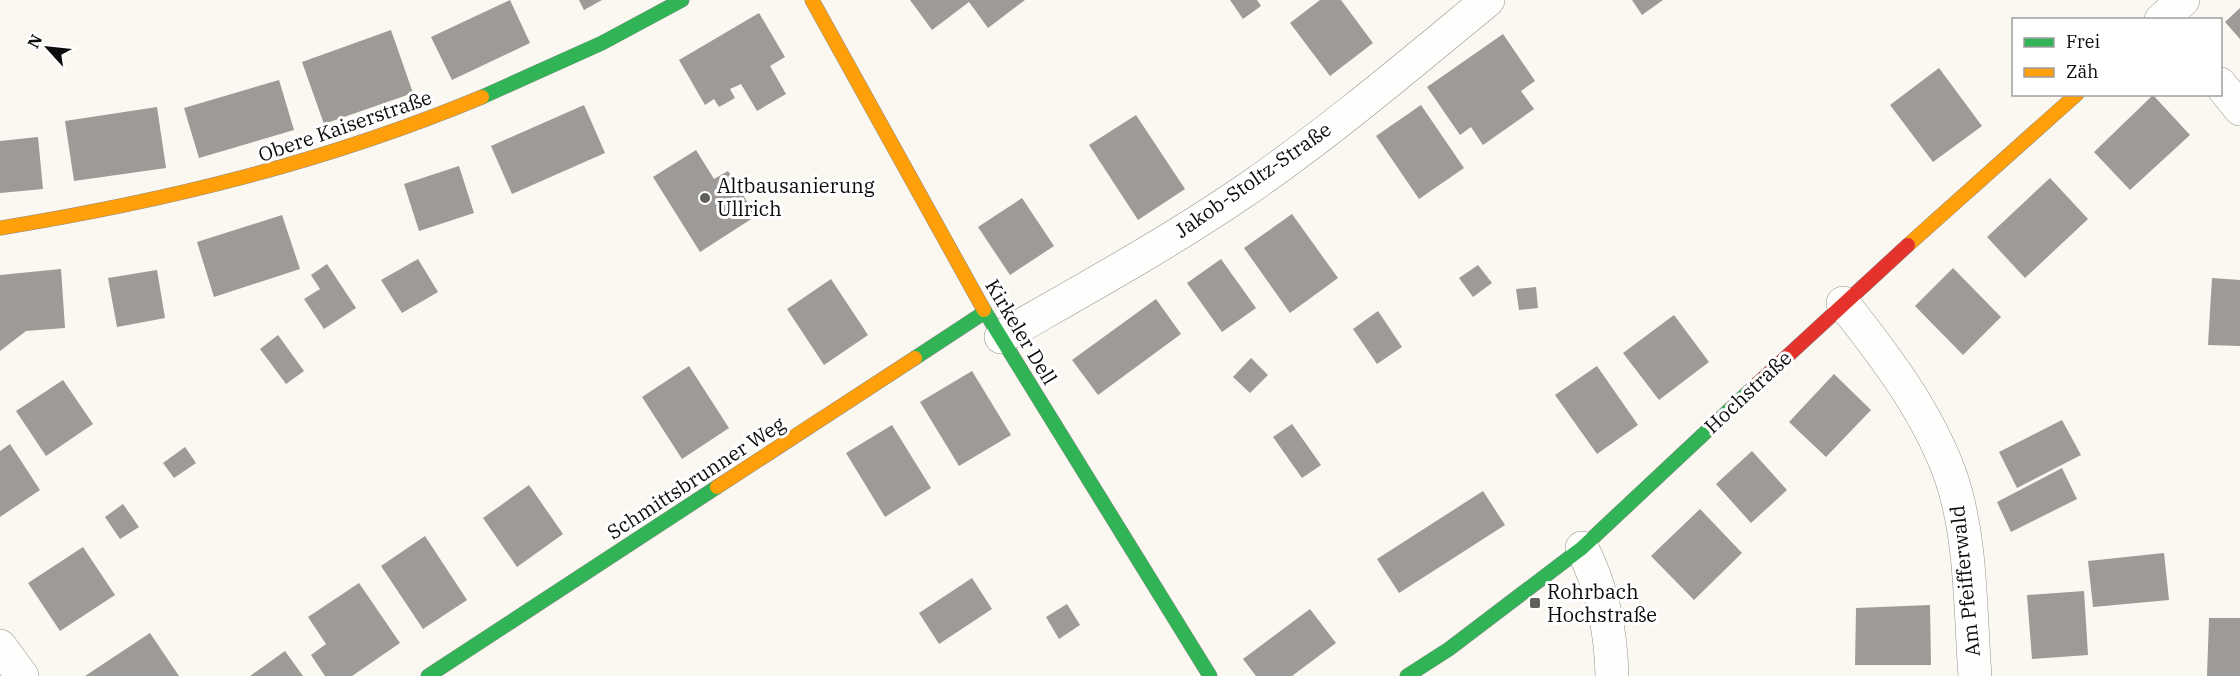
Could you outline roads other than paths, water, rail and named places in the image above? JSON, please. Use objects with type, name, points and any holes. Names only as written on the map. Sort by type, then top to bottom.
[{"type":"street","name":"Obere Kaiserstraße","points":[[0,228],[203,192],[308,161],[426,120],[543,72],[682,0]]},
{"type":"street","name":"Kirkeler Dell","points":[[812,0],[993,325],[1210,676]]},
{"type":"street","name":"Jakob-Stoltz-Straße","points":[[993,325],[1122,268],[1246,190],[1354,109],[1488,0]]},
{"type":"street","points":[[2222,86],[2240,109]]},
{"type":"street","name":"Hochstraße","points":[[1407,676],[1449,649],[1582,548],[1843,303],[2075,96]]},
{"type":"street","name":"Am Pfeifferwald","points":[[1843,303],[1895,369],[1951,477],[1963,532],[1975,676]]},
{"type":"street","name":"Schmittsbrunner Weg","points":[[429,676],[993,325]]},
{"type":"street","points":[[1582,548],[1595,573],[1603,600],[1612,649],[1612,676]]},
{"type":"street","points":[[0,646],[22,676]]},
{"type":"place","name":"Altbausanierung Ullrich","points":[[705,198]]},
{"type":"place","name":"Rohrbach Hochstraße","points":[[1535,603]]}]
